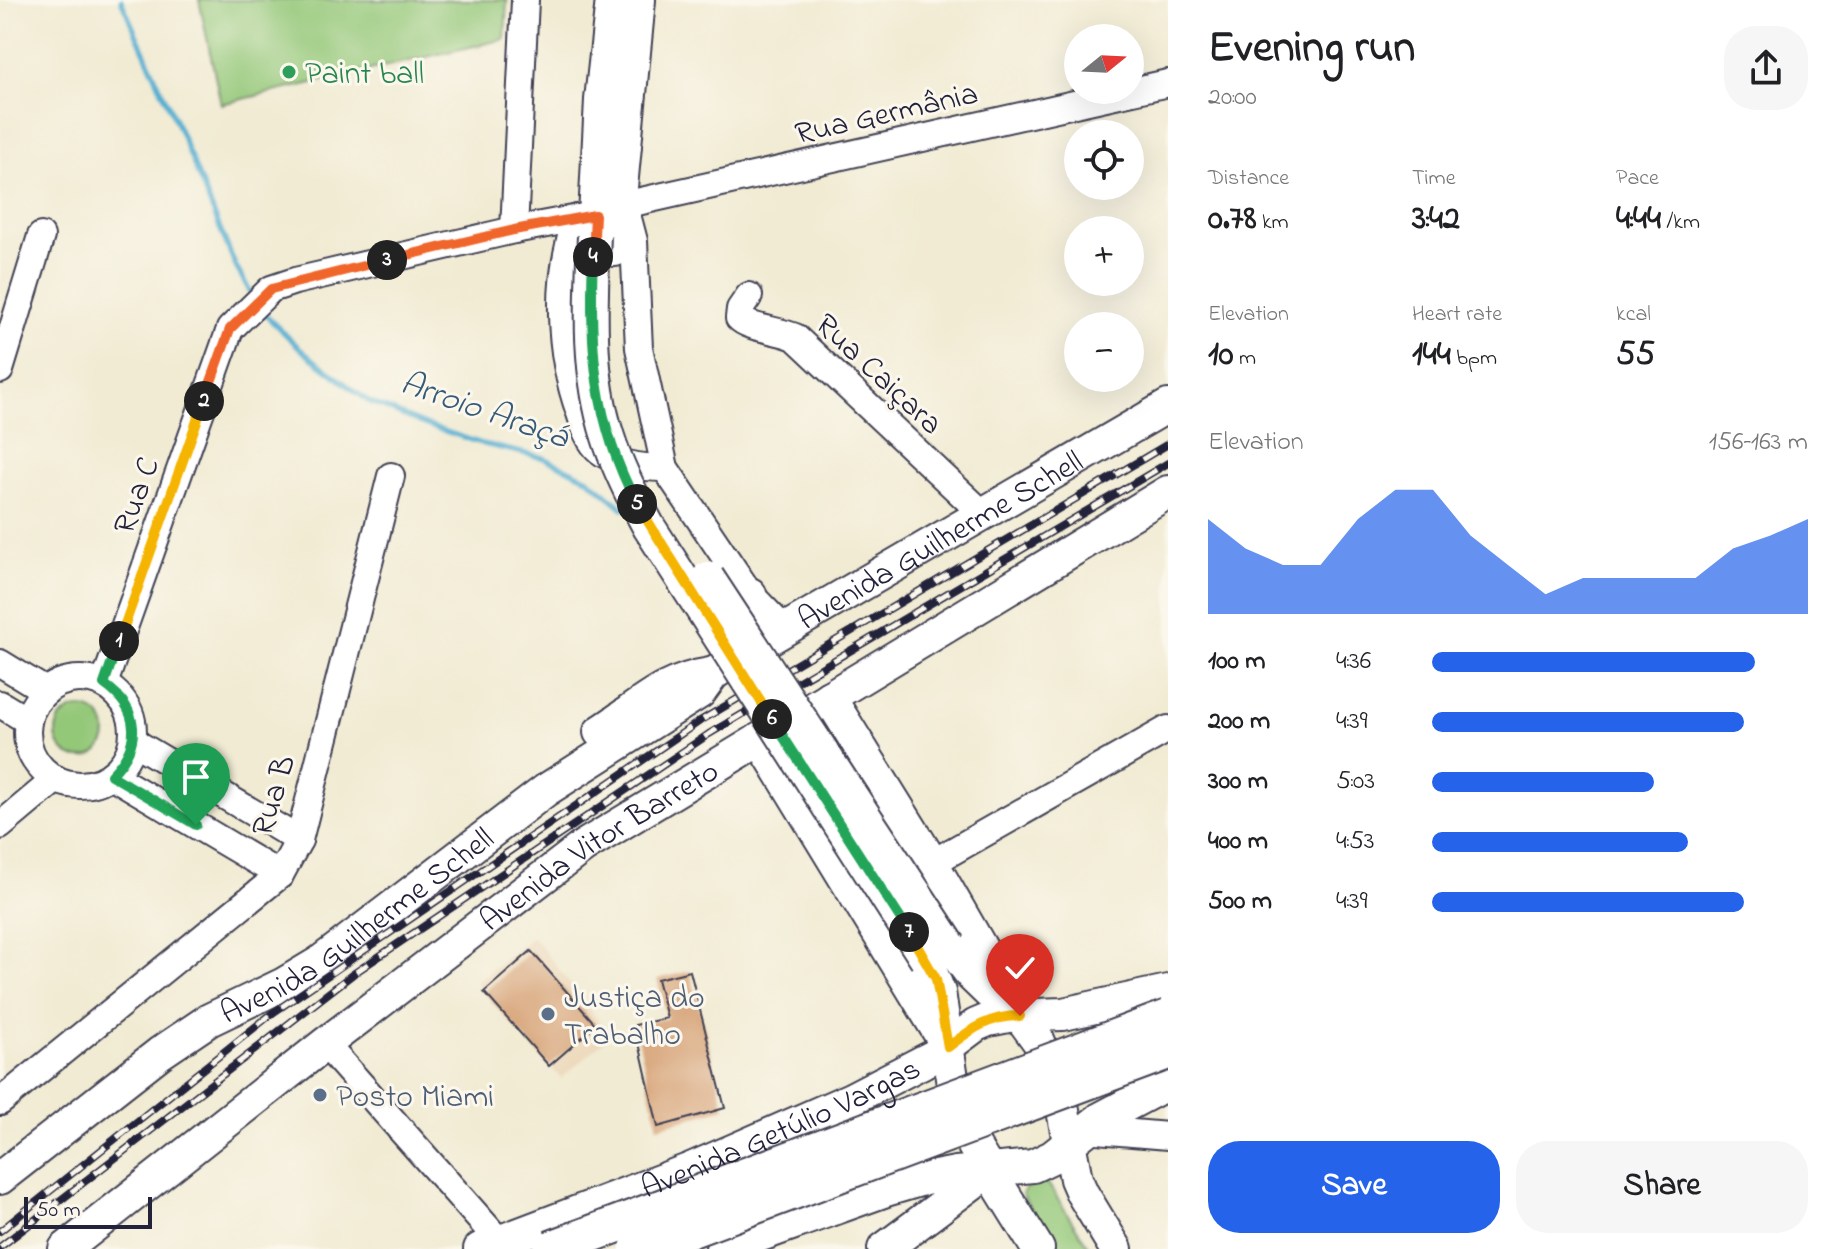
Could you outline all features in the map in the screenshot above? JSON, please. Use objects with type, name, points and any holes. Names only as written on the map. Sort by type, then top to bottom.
[{"type":"highway","points":[[551,1249],[1168,1018]]},
{"type":"highway","points":[[638,1249],[1168,1051]]},
{"type":"main road","points":[[612,0],[601,100],[600,225],[617,388],[624,424],[642,472],[938,952],[1020,1016]]},
{"type":"main road","points":[[600,225],[628,95],[639,0]]},
{"type":"main road","name":"Avenida Guilherme Schell","points":[[0,1178],[160,1053],[209,1020],[284,984],[319,963],[624,728],[644,698],[691,678],[713,674],[784,629],[1168,406]]},
{"type":"main road","name":"Avenida Vitor Barreto","points":[[65,1249],[325,1044],[584,846],[1168,492]]},
{"type":"main road","points":[[748,651],[750,594]]},
{"type":"main road","points":[[829,697],[932,863],[1020,1016],[1039,1042],[1077,1136],[1082,1193],[1116,1249]]},
{"type":"main road","name":"Avenida Guilherme Schell","points":[[0,1152],[149,1036],[201,1002],[307,949],[536,773],[624,728]]},
{"type":"main road","points":[[760,739],[948,1047]]},
{"type":"main road","points":[[938,952],[939,992],[955,1098],[963,1122],[1038,1249]]},
{"type":"main road","name":"Avenida Getúlio Vargas","points":[[490,1245],[691,1169],[851,1099],[948,1047],[976,1025],[997,1018],[1049,1016],[1168,991]]},
{"type":"main road","points":[[1130,1001],[1107,1017],[1095,1031],[1091,1046],[1094,1064],[1105,1079],[1121,1087],[1159,1087]]},
{"type":"main road","points":[[722,1249],[886,1190],[942,1175],[1033,1166],[1052,1157],[1077,1136],[1159,1087]]},
{"type":"main road","points":[[851,1099],[888,1101],[906,1112],[912,1121],[917,1138],[916,1154],[886,1190]]},
{"type":"main road","points":[[884,1249],[990,1170]]},
{"type":"street","points":[[514,230],[525,0]]},
{"type":"street","name":"Rua Germânia","points":[[235,325],[271,289],[295,281],[514,230],[600,225],[1168,83]]},
{"type":"street","points":[[665,468],[620,462],[598,450],[587,433],[565,365],[563,283],[566,252],[600,225],[629,222],[634,241],[639,348],[665,468],[750,594],[784,629]]},
{"type":"street","points":[[0,370],[41,236]]},
{"type":"street","name":"Rua Caiçara","points":[[749,296],[740,309],[739,318],[745,325],[782,331],[795,337],[983,514]]},
{"type":"street","name":"Rua C","points":[[104,684],[235,325]]},
{"type":"street","name":"Rua B","points":[[0,1102],[280,875],[299,840],[391,476]]},
{"type":"street","points":[[0,663],[46,691]]},
{"type":"street","points":[[89,679],[104,684],[126,704],[132,718],[134,742],[123,763],[99,782],[85,785],[56,779],[42,769],[32,755],[27,738],[28,721],[34,704],[59,683],[89,679]]},
{"type":"street","points":[[0,704],[28,721]]},
{"type":"street","points":[[932,863],[1168,729]]},
{"type":"street","points":[[134,742],[299,840]]},
{"type":"street","points":[[111,775],[280,875]]},
{"type":"street","points":[[0,826],[56,779]]},
{"type":"street","points":[[325,1044],[490,1245]]},
{"type":"street","points":[[1159,1087],[1151,1105],[1154,1116],[1168,1130]]},
{"type":"street","points":[[1077,1136],[1168,1136]]},
{"type":"shaded area","name":"Justiça do Trabalho","points":[[533,936],[610,1036],[561,1079],[476,982]]},
{"type":"green space","name":"Paint ball","points":[[199,0],[507,0],[505,39],[221,104]]},
{"type":"green space","points":[[81,708],[99,715],[106,733],[99,751],[81,758],[63,751],[56,733],[63,715]]},
{"type":"green space","points":[[1032,1180],[1047,1182],[1090,1249],[1054,1249],[1022,1194]]},
{"type":"building","name":"Justiça do Trabalho","points":[[531,951],[596,1025],[549,1066],[484,992]]},
{"type":"building","points":[[690,971],[725,1108],[658,1127],[635,1025],[667,1018],[657,979]]},
{"type":"waterway","name":"Arroio Araçá","points":[[121,0],[236,267],[252,295]]},
{"type":"waterway","name":"Arroio Araçá","points":[[261,311],[305,353],[368,401],[483,444],[544,458],[587,478],[624,509]]},
{"type":"railway","points":[[0,1231],[274,1012],[700,721],[1168,444]]},
{"type":"railway","points":[[0,1247],[353,974],[709,734],[1168,463]]},
{"type":"place","name":"Paint ball","points":[[289,72]]},
{"type":"place","name":"Justiça do Trabalho","points":[[548,1014]]},
{"type":"place","name":"Posto Miami","points":[[320,1095]]},
{"type":"route","points":[[196,825],[111,775],[123,763],[134,742],[132,718],[126,704],[104,684],[230,329],[271,289],[295,281],[514,230],[595,215],[591,347],[607,436],[624,480],[649,527],[932,969],[948,1047],[976,1025],[997,1018],[1020,1016]]}]
